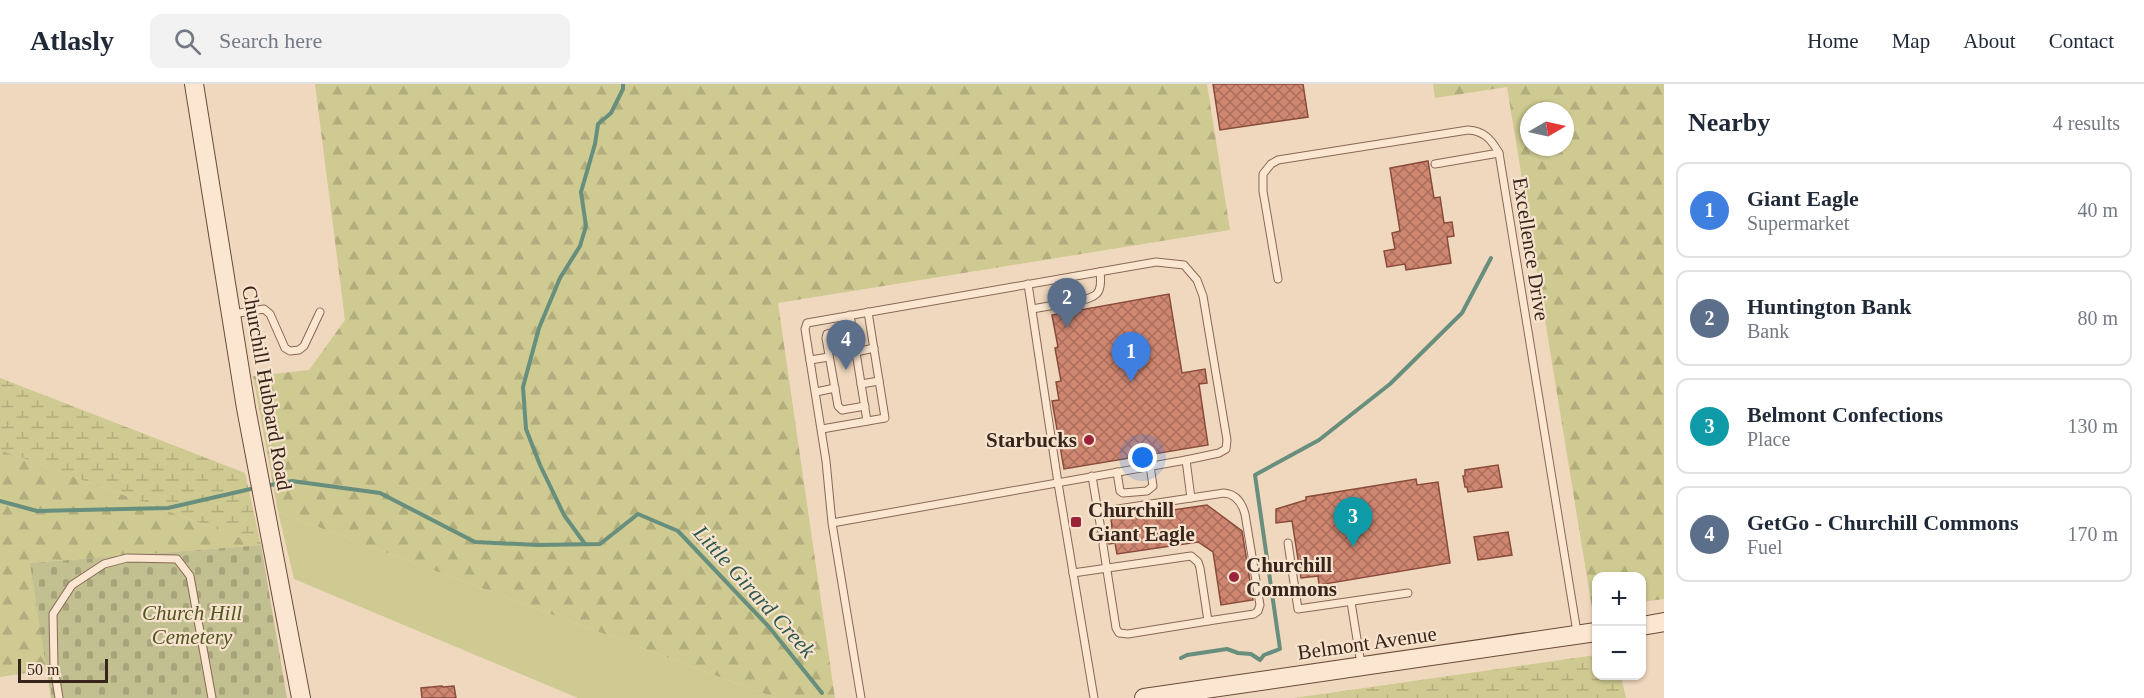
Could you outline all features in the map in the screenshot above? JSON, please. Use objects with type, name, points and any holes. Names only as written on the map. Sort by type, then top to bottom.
[{"type":"main road","name":"Churchill Hubbard Road","points":[[194,84],[246,408],[301,698]]},
{"type":"main road","points":[[1646,625],[1664,622]]},
{"type":"main road","name":"Belmont Avenue","points":[[1144,698],[1592,633]]},
{"type":"lane","name":"Excellence Drive","points":[[1278,279],[1263,191],[1263,174],[1270,164],[1278,160],[1468,130],[1477,131],[1491,140],[1499,153],[1578,635]]},
{"type":"lane","points":[[1435,164],[1499,153]]},
{"type":"lane","points":[[832,523],[1185,460],[1219,453],[1226,449],[1227,440],[1203,296],[1197,280],[1184,265],[1156,262],[807,323],[805,329],[831,492],[832,523],[861,698]]},
{"type":"lane","points":[[1074,302],[1091,299],[1098,293],[1101,283],[1100,272]]},
{"type":"lane","points":[[1028,284],[1058,483],[1095,698]]},
{"type":"lane","points":[[1032,309],[1061,304]]},
{"type":"lane","points":[[231,314],[264,309],[270,314],[285,348],[290,351],[299,350],[304,346],[320,312]]},
{"type":"lane","points":[[822,429],[885,418],[868,312]]},
{"type":"lane","points":[[850,315],[867,421]]},
{"type":"lane","points":[[852,329],[827,334],[835,388],[840,409],[865,406]]},
{"type":"lane","points":[[856,352],[874,348]]},
{"type":"lane","points":[[810,360],[830,357]]},
{"type":"lane","points":[[861,384],[879,381]]},
{"type":"lane","points":[[816,392],[835,388]]},
{"type":"lane","points":[[1185,460],[1191,498]]},
{"type":"lane","points":[[1117,472],[1120,491],[1123,493],[1147,491],[1153,486],[1150,466]]},
{"type":"lane","points":[[1092,476],[1101,529]]},
{"type":"lane","points":[[1098,512],[1228,493],[1240,502],[1245,514],[1260,605],[1258,611],[1254,614],[1123,635],[1116,628],[1103,545]]},
{"type":"lane","points":[[1288,543],[1298,609],[1408,593]]},
{"type":"lane","points":[[1073,573],[1186,556],[1195,558],[1200,568],[1208,621]]},
{"type":"lane","points":[[59,698],[54,667],[53,614],[72,585],[104,564],[127,558],[147,558],[177,559],[190,576],[212,698]]},
{"type":"lane","points":[[1351,602],[1361,667]]},
{"type":"green space","points":[[315,84],[1207,84],[1230,230],[778,303],[835,698],[776,698],[278,512],[253,376],[309,370],[345,320]]},
{"type":"green space","points":[[1433,84],[1664,84],[1664,599],[1646,601],[1646,572],[1592,572],[1592,608],[1507,87],[1435,98]]},
{"type":"green space","points":[[0,378],[245,473],[261,545],[0,450]]},
{"type":"green space","points":[[0,450],[261,545],[31,563],[47,670],[0,677]]},
{"type":"green space","points":[[278,512],[776,698],[578,698],[294,579]]},
{"type":"green space","name":"Church Hill Cemetery","points":[[261,545],[287,698],[51,698],[30,563]]},
{"type":"green space","points":[[1592,656],[1592,680],[1622,680],[1626,698],[1294,698]]},
{"type":"building","points":[[1213,84],[1303,84],[1308,117],[1220,130]]},
{"type":"building","points":[[1428,161],[1434,198],[1440,197],[1444,223],[1452,222],[1454,236],[1447,237],[1451,263],[1406,270],[1405,264],[1387,267],[1384,251],[1395,249],[1392,233],[1400,231],[1390,168]]},
{"type":"building","points":[[1169,294],[1182,373],[1205,369],[1207,383],[1199,384],[1208,445],[1064,469],[1052,401],[1059,400],[1056,382],[1061,381],[1052,315]]},
{"type":"building","points":[[1498,465],[1502,487],[1468,492],[1463,476],[1465,476],[1465,470]]},
{"type":"building","points":[[1416,479],[1417,485],[1438,482],[1450,563],[1319,585],[1318,576],[1301,578],[1292,521],[1276,523],[1276,509],[1306,500],[1306,497]]},
{"type":"building","name":"Churchill Commons","points":[[1207,505],[1242,531],[1253,600],[1221,605],[1213,552],[1198,542],[1117,554],[1115,543],[1109,544],[1103,539],[1099,542],[1097,533],[1103,534],[1107,528],[1112,527],[1111,519]]},
{"type":"building","points":[[1508,532],[1512,555],[1478,560],[1474,537]]},
{"type":"building","points":[[454,686],[456,698],[422,698],[421,688]]},
{"type":"waterway","points":[[585,544],[564,515],[540,465],[526,429],[523,387],[539,328],[560,278],[580,246],[586,226],[581,192],[595,144],[598,124],[611,113],[623,89],[623,84]]},
{"type":"waterway","points":[[1181,658],[1227,649],[1251,654],[1260,660],[1264,655],[1280,649],[1255,475],[1319,440],[1390,384],[1462,313],[1491,258]]},
{"type":"waterway","name":"Little Girard Creek","points":[[265,486],[292,481],[380,493],[475,542],[538,545],[600,544],[638,514],[678,531],[769,627],[822,693]]},
{"type":"waterway","name":"Little Girard Creek","points":[[0,501],[37,511],[168,508],[255,488]]},
{"type":"place","name":"Huntington Bank","points":[[1067,328]]},
{"type":"place","name":"GetGo - Churchill Commons","points":[[846,370]]},
{"type":"place","name":"Giant Eagle","points":[[1131,382]]},
{"type":"place","name":"Starbucks","points":[[1089,440]]},
{"type":"place","name":"Churchill Giant Eagle","points":[[1076,522]]},
{"type":"place","name":"Belmont Confections","points":[[1353,547]]},
{"type":"place","name":"Churchill Commons","points":[[1234,577]]}]
